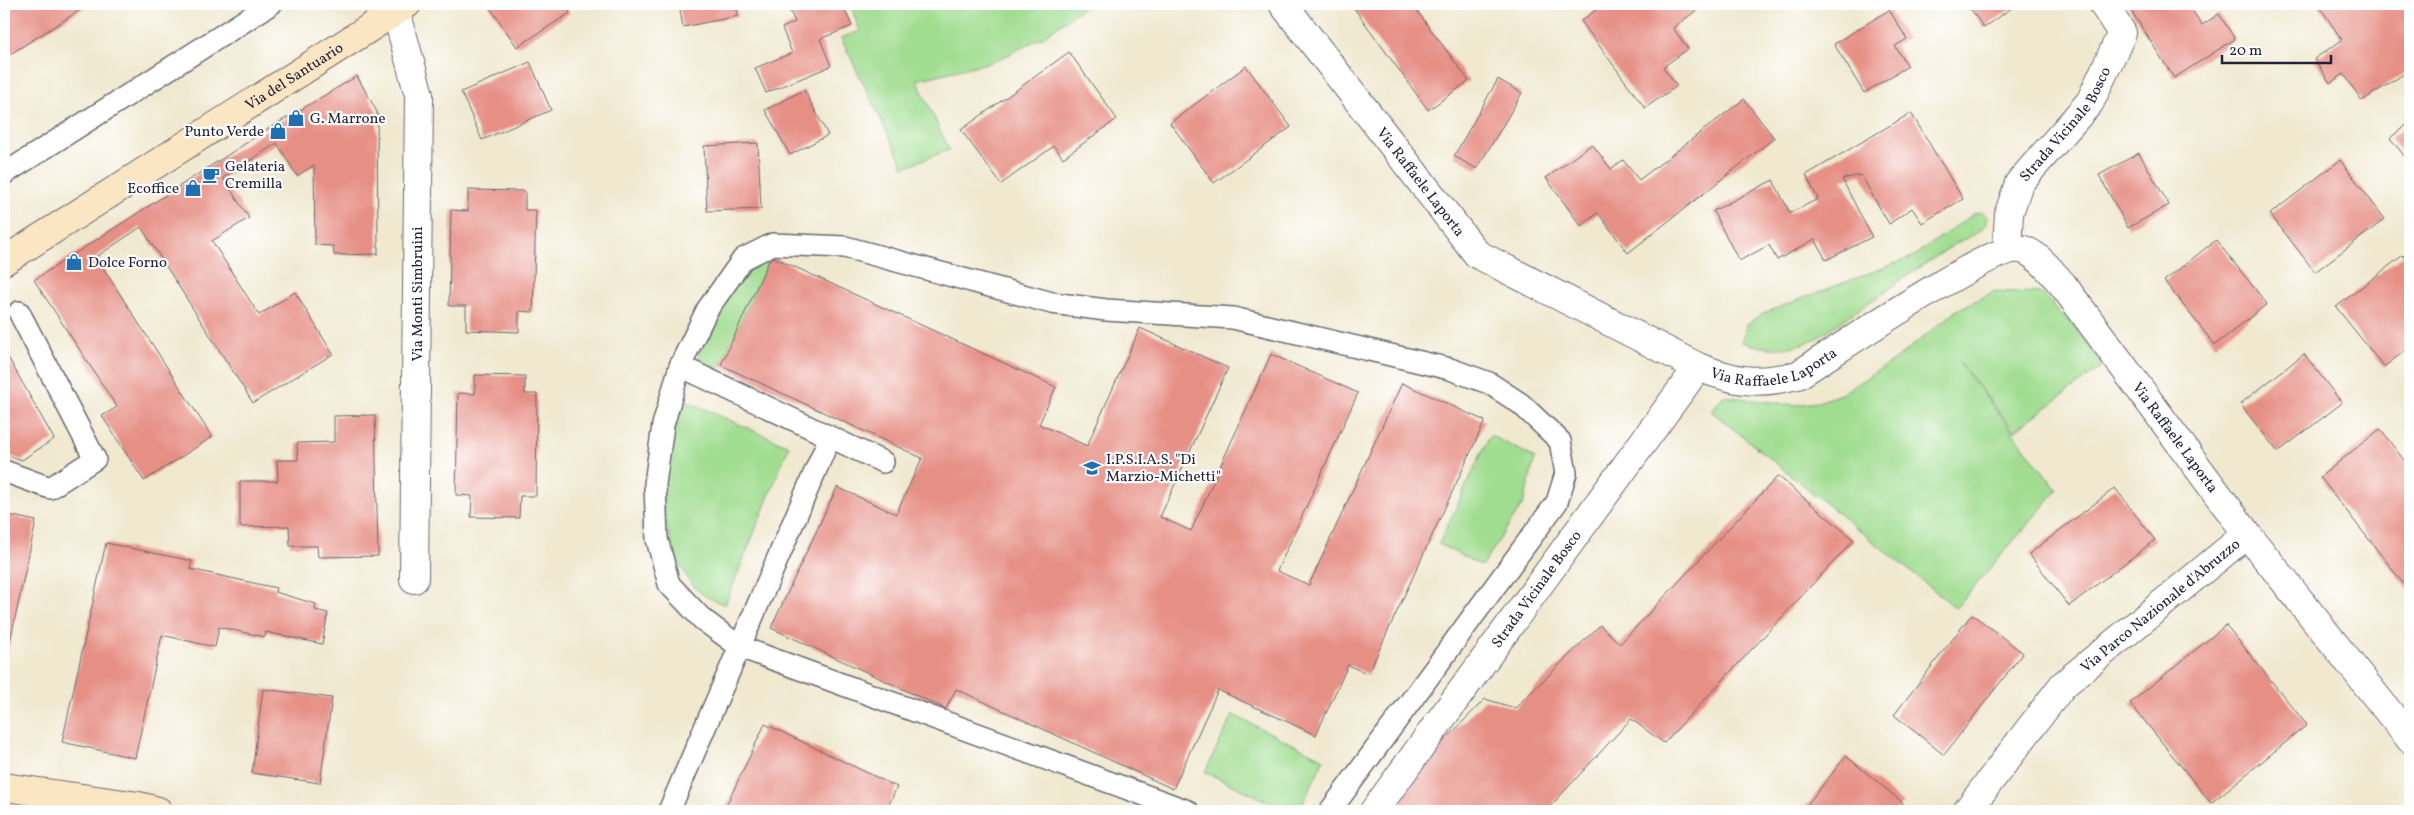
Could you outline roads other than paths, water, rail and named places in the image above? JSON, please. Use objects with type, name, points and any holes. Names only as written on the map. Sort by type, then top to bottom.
[{"type":"street","name":"Via Raffaele Laporta","points":[[1283,4],[1477,254],[1698,367],[1742,381],[1770,382],[1798,375],[1955,276],[2007,250],[2020,249],[2035,256],[2063,285],[2247,534]]},
{"type":"street","name":"Strada Vicinale Bosco","points":[[2007,250],[2009,213],[2019,182],[2090,102],[2122,34],[2103,4]]},
{"type":"street","name":"Via del Santuario","points":[[4,261],[402,7]]},
{"type":"street","name":"Via Monti Simbruini","points":[[402,7],[419,95],[414,579]]},
{"type":"street","name":"Strada Vicinale Bosco","points":[[1374,811],[1698,367]]},
{"type":"street","name":"Via Parco Nazionale d'Abruzzo","points":[[1967,811],[2063,685],[2247,534],[2410,739]]},
{"type":"street","points":[[4,787],[139,806],[158,811]]},
{"type":"lane","points":[[4,174],[271,4]]},
{"type":"lane","points":[[1188,811],[740,647],[702,619],[668,584],[657,539],[655,484],[663,426],[680,366],[707,310],[743,259],[773,244],[845,247],[1052,303],[1106,310],[1233,318],[1450,369],[1489,384],[1521,404],[1560,440],[1566,473],[1557,502],[1330,811]]},
{"type":"lane","points":[[4,471],[50,488],[96,459],[19,312]]},
{"type":"lane","points":[[680,366],[883,462]]},
{"type":"lane","points":[[669,811],[830,437]]},
{"type":"place","name":"G. Marrone","points":[[296,118]]},
{"type":"place","name":"Punto Verde","points":[[278,131]]},
{"type":"place","name":"Gelateria Cremilla","points":[[211,175]]},
{"type":"place","name":"Ecoffice","points":[[193,188]]},
{"type":"place","name":"Dolce Forno","points":[[74,262]]},
{"type":"place","name":"I.P.S.I.A.S. \"Di Marzio-Michetti\"","points":[[1092,468]]}]
